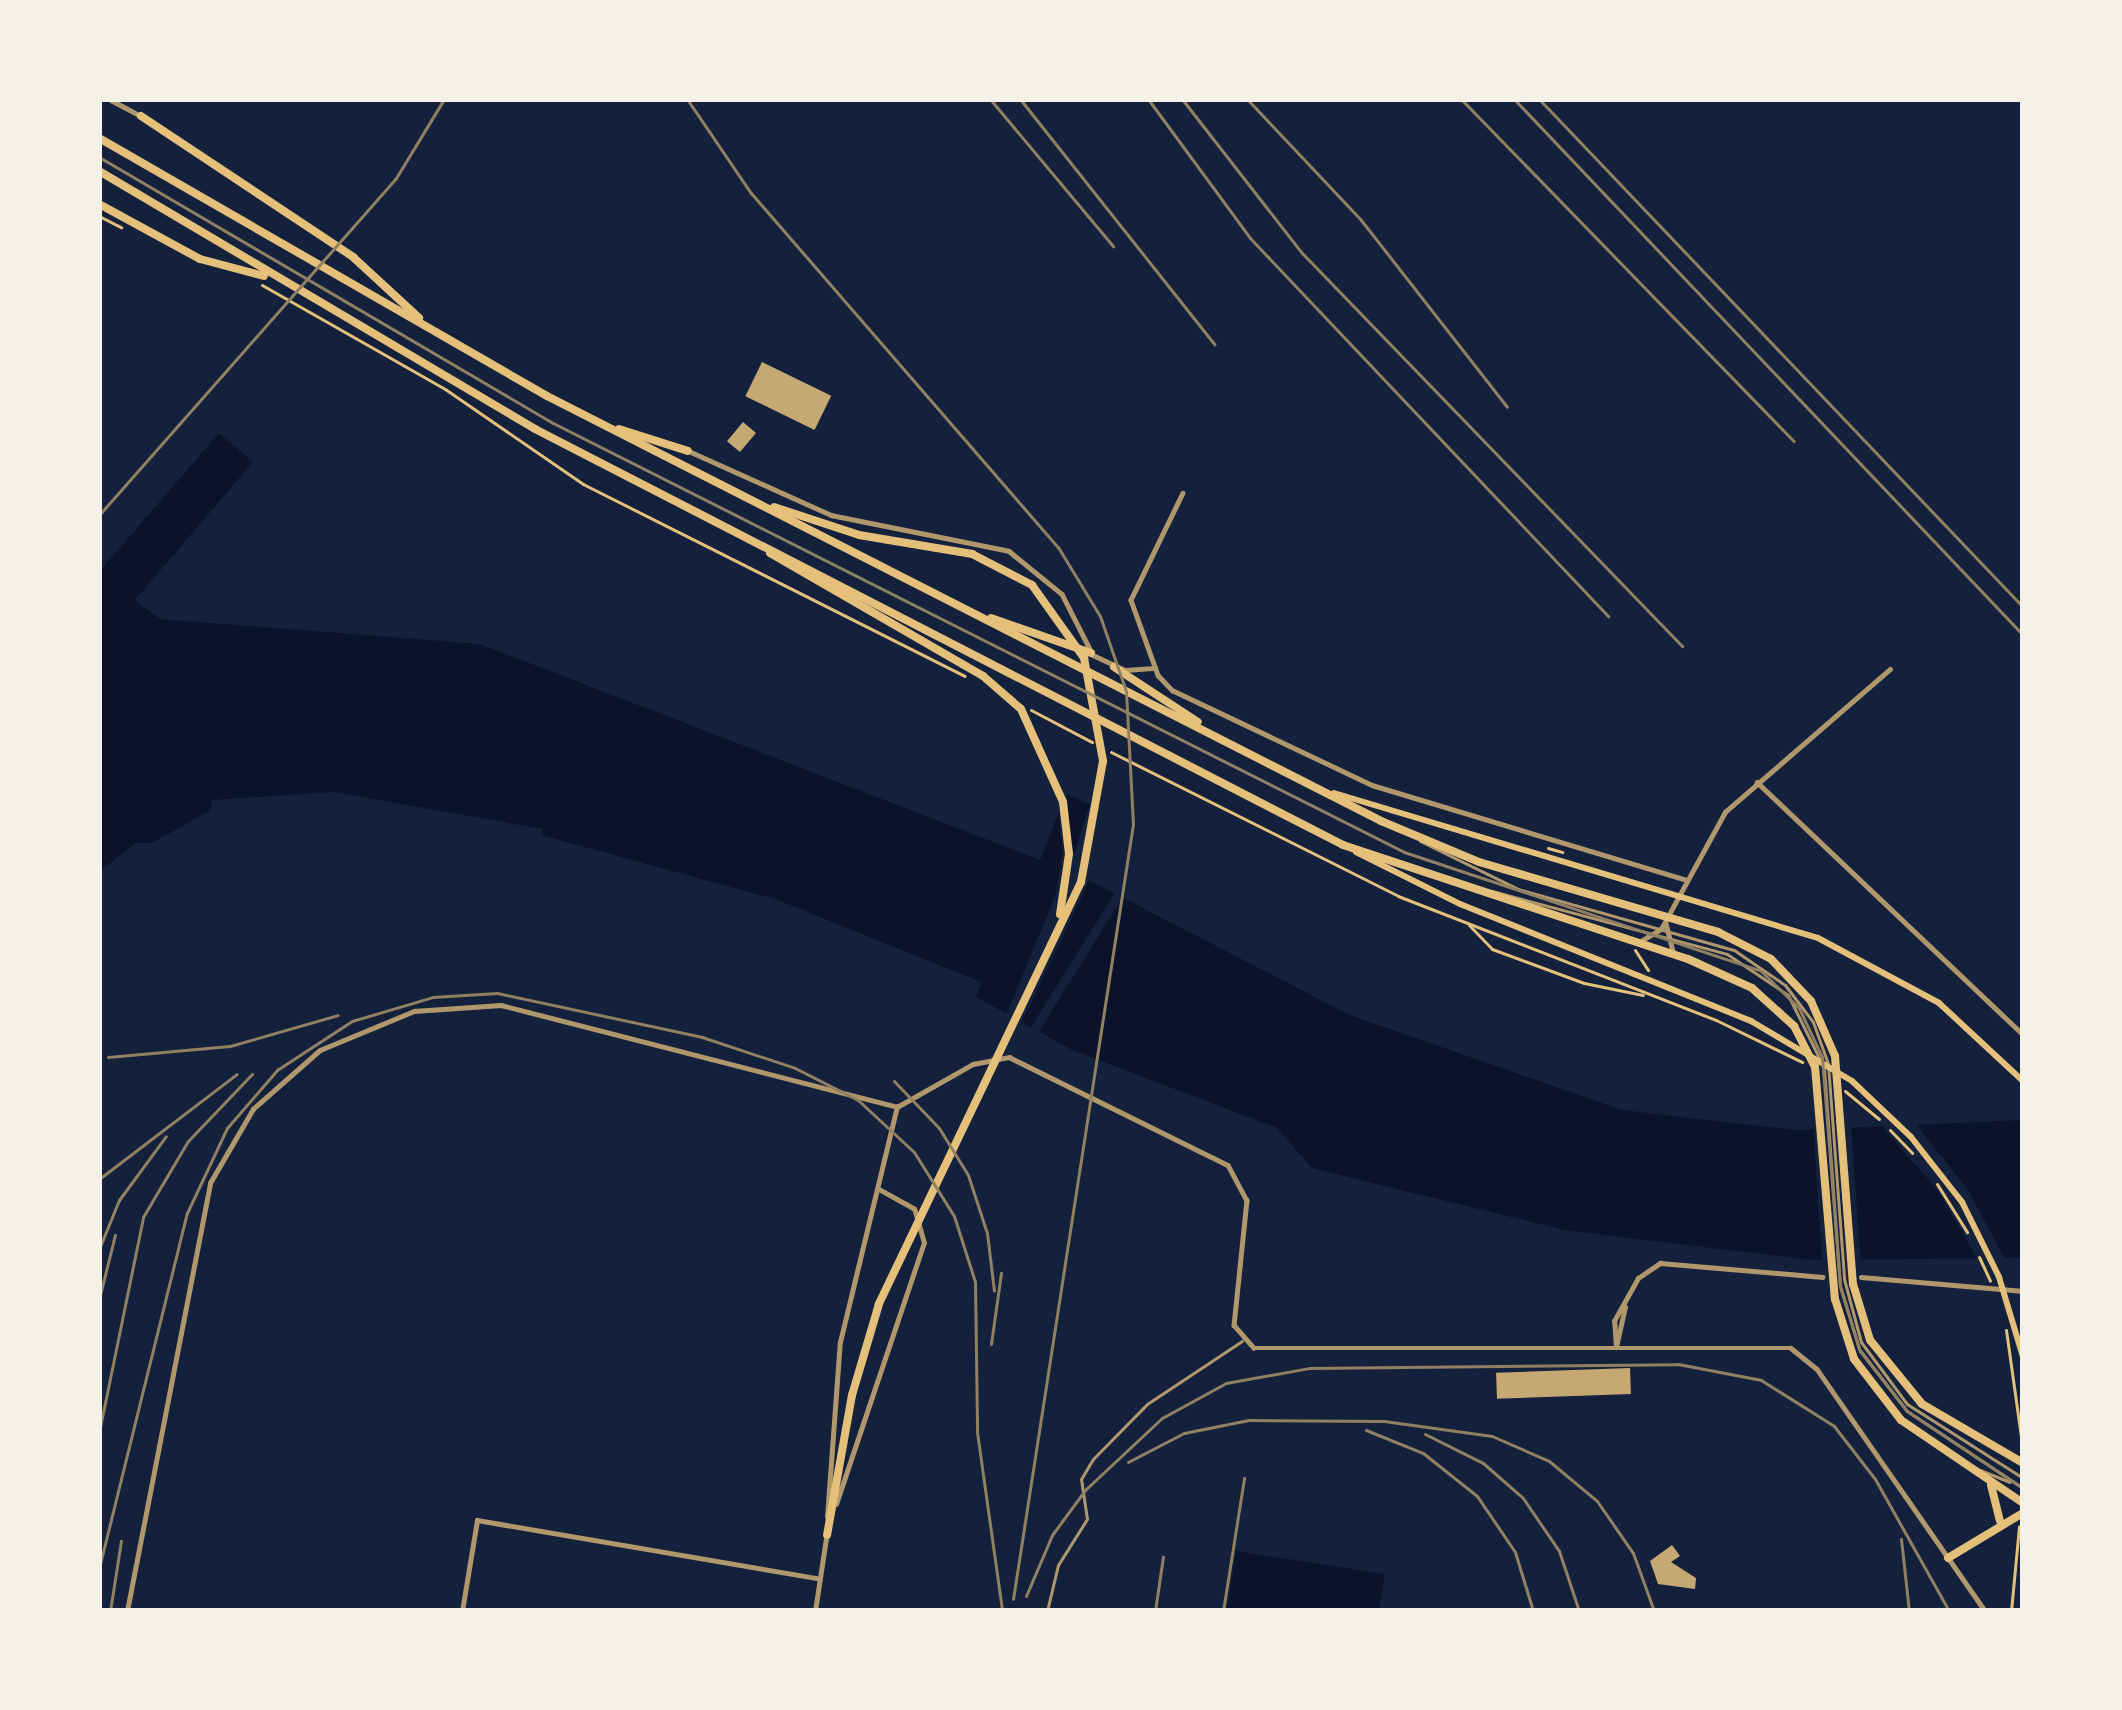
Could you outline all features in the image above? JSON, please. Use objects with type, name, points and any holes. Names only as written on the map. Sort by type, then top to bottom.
[{"type":"main road","points":[[141,116],[338,246],[423,324]]},
{"type":"main road","points":[[99,137],[594,421],[1381,821],[1479,862],[1742,943],[1796,982],[1832,1045],[1832,1125],[1846,1284],[1846,1340],[1874,1390],[1960,1462],[2023,1503]]},
{"type":"main road","points":[[99,171],[283,283],[296,296],[535,429],[1343,845],[1460,904],[1774,1032],[1886,1110],[1976,1227],[2023,1357]]},
{"type":"main road","points":[[99,204],[200,259],[283,283]]},
{"type":"main road","points":[[594,421],[688,451]]},
{"type":"main road","points":[[734,492],[824,525],[972,554],[1014,572],[1050,601],[1073,636],[1102,744],[1093,844],[1055,933],[895,1262],[855,1383],[827,1535]]},
{"type":"main road","points":[[746,536],[1006,693],[1046,750],[1069,843],[1055,933]]},
{"type":"main road","points":[[975,614],[1091,652]]},
{"type":"main road","points":[[1114,667],[1204,727]]},
{"type":"main road","points":[[1297,778],[1388,813],[1753,915],[1852,952],[1940,1003],[2023,1081]]},
{"type":"main road","points":[[1343,845],[1443,884],[1632,946],[1677,955],[1739,980],[1790,1020],[1815,1067],[1832,1125],[1846,1284],[1869,1337],[1902,1386],[2023,1463]]},
{"type":"main road","points":[[1976,1472],[1999,1497],[1998,1524]]},
{"type":"main road","points":[[1948,1558],[1998,1524],[2021,1516]]},
{"type":"street","points":[[109,99],[141,116]]},
{"type":"street","points":[[688,451],[831,515],[979,540],[1015,554],[1062,594],[1091,652],[1114,667],[1156,668]]},
{"type":"street","points":[[1183,493],[1131,596],[1156,668],[1179,694],[1358,780],[1687,880]]},
{"type":"street","points":[[1632,946],[1662,932],[1719,820],[1890,669]]},
{"type":"street","points":[[1757,782],[2023,1034]]},
{"type":"street","points":[[1662,932],[1677,955]]},
{"type":"street","points":[[127,1611],[210,1183],[253,1109],[320,1050],[414,1011],[501,1005],[897,1107],[997,1057],[1033,1065],[1234,1171],[1247,1204],[1234,1319],[1242,1341],[1259,1349],[1770,1344],[1800,1353],[1985,1611]]},
{"type":"street","points":[[815,1611],[827,1535],[836,1367],[897,1107]]},
{"type":"street","points":[[827,1535],[870,1385],[924,1243],[914,1209],[878,1189]]},
{"type":"street","points":[[1616,1348],[1612,1326],[1625,1302],[1642,1274],[1666,1261],[1822,1277]]},
{"type":"street","points":[[1846,1284],[2023,1291]]},
{"type":"street","points":[[462,1611],[477,1520],[820,1578]]},
{"type":"lane","points":[[1381,821],[1512,887],[1745,956],[1794,994],[1827,1056],[1832,1125]]},
{"type":"lane","points":[[1443,884],[1662,932]]},
{"type":"lane","points":[[1846,1284],[1859,1337],[1889,1385],[2023,1478]]},
{"type":"lane","points":[[1846,1284],[1854,1339],[1886,1391],[2020,1487]]},
{"type":"lane","points":[[1047,1611],[1058,1565],[1088,1519],[1083,1473],[1147,1404],[1242,1341]]},
{"type":"lane","points":[[1960,1462],[2020,1487]]},
{"type":"path","points":[[246,281],[296,296],[457,397],[583,484],[979,684]]},
{"type":"path","points":[[1019,704],[1160,777],[1469,923],[1599,973],[1807,1064]]},
{"type":"path","points":[[1469,923],[1492,949],[1640,997],[1651,974],[1632,946]]},
{"type":"path","points":[[1832,1080],[1922,1164]]},
{"type":"path","points":[[1929,1174],[1971,1240]]},
{"type":"path","points":[[1977,1252],[1993,1289]]},
{"type":"path","points":[[2004,1324],[2023,1453]]},
{"type":"path","points":[[2011,1611],[2021,1516]]},
{"type":"water","points":[[219,433],[253,462],[135,600],[160,619],[480,644],[1040,860],[1066,794],[1090,804],[1069,870],[1350,1015],[1622,1110],[1796,1130],[2023,1120],[2023,1258],[1812,1260],[1563,1230],[1312,1168],[1277,1128],[1072,1050],[976,997],[981,982],[778,900],[541,835],[542,829],[333,792],[212,800],[211,810],[152,843],[136,843],[99,872],[99,572]]},
{"type":"water","points":[[1236,1551],[1385,1574],[1379,1611],[1227,1611]]},
{"type":"pier","points":[[1066,788],[1074,872],[1092,875],[1019,1028],[1004,1020],[1056,894],[1063,852],[1057,801]]},
{"type":"pier","points":[[1118,888],[1126,893],[1031,1044],[1024,1039]]},
{"type":"pier","points":[[1912,1119],[1968,1190],[2007,1263],[1980,1263],[1936,1188],[1877,1121]]},
{"type":"pier","points":[[1851,1124],[1861,1263],[1823,1265],[1813,1127]]},
{"type":"building","points":[[762,362],[831,396],[815,430],[745,396]]},
{"type":"building","points":[[743,422],[756,433],[740,452],[727,441]]},
{"type":"building","points":[[1630,1368],[1631,1394],[1497,1399],[1496,1373]]},
{"type":"building","points":[[1672,1545],[1680,1556],[1671,1562],[1696,1578],[1695,1589],[1658,1584],[1650,1561]]},
{"type":"tram line","points":[[99,157],[553,423],[1404,852],[1761,971],[1799,1008],[1822,1057],[1840,1286],[1860,1351],[1907,1411],[2023,1488]]},
{"type":"railway","points":[[99,515],[396,178],[444,99]]},
{"type":"railway","points":[[687,99],[751,193],[1058,547],[1100,616],[1126,691],[1133,824],[1013,1599]]},
{"type":"railway","points":[[990,99],[1113,246]]},
{"type":"railway","points":[[1020,99],[1214,344]]},
{"type":"railway","points":[[1148,99],[1250,238],[1608,616]]},
{"type":"railway","points":[[1182,99],[1302,253],[1682,646]]},
{"type":"railway","points":[[1247,99],[1361,220],[1507,407]]},
{"type":"railway","points":[[1461,99],[1794,441]]},
{"type":"railway","points":[[1514,99],[2023,635]]},
{"type":"railway","points":[[1539,99],[2023,607]]},
{"type":"railway","points":[[99,1568],[187,1213],[227,1128],[277,1070],[352,1021],[433,997],[497,993],[702,1037],[795,1068],[858,1100],[914,1152],[954,1216],[975,1282],[977,1432],[1002,1611]]},
{"type":"railway","points":[[108,1057],[230,1046],[338,1015]]},
{"type":"railway","points":[[99,1179],[237,1074]]},
{"type":"railway","points":[[99,1432],[143,1217],[188,1141],[252,1074]]},
{"type":"railway","points":[[894,1081],[939,1128],[968,1175],[987,1233],[994,1291]]},
{"type":"railway","points":[[99,1249],[119,1200],[166,1136]]},
{"type":"railway","points":[[99,1299],[115,1235]]},
{"type":"railway","points":[[991,1344],[1001,1273]]},
{"type":"railway","points":[[1026,1596],[1052,1535],[1085,1490],[1162,1418],[1226,1383],[1309,1368],[1678,1364],[1761,1380],[1834,1426],[1875,1479],[1949,1611]]},
{"type":"railway","points":[[1128,1462],[1184,1433],[1249,1420],[1384,1421],[1492,1436],[1549,1461],[1597,1501],[1633,1553],[1654,1611]]},
{"type":"railway","points":[[1366,1430],[1423,1453],[1477,1496],[1515,1552],[1533,1611]]},
{"type":"railway","points":[[1425,1434],[1483,1463],[1523,1498],[1559,1551],[1579,1611]]},
{"type":"railway","points":[[1223,1611],[1244,1478]]},
{"type":"railway","points":[[1901,1539],[1909,1611]]},
{"type":"railway","points":[[110,1611],[121,1541]]},
{"type":"railway","points":[[1155,1611],[1163,1557]]}]
